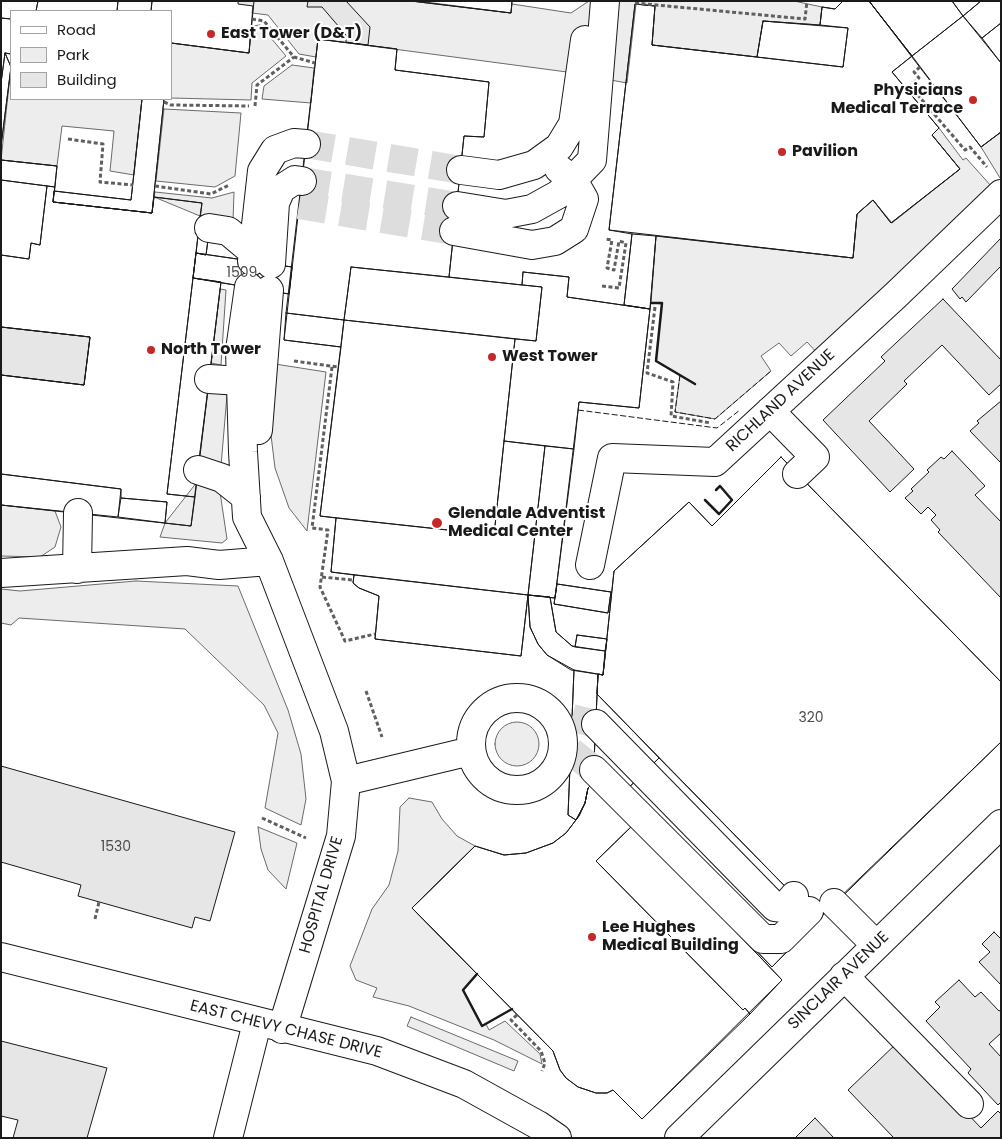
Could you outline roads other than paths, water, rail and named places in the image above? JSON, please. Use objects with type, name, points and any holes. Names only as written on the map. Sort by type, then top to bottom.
[{"type":"main road","points":[[545,157],[573,180],[584,199],[581,213],[574,229],[555,241],[532,245],[455,219],[506,214],[532,209],[559,194],[573,180],[592,160],[589,83],[591,1]]},
{"type":"main road","points":[[461,170],[499,175],[534,165],[559,147],[573,124],[589,83],[605,1]]},
{"type":"main road","points":[[269,561],[264,477],[258,425],[262,171],[275,150],[294,143],[306,144]]},
{"type":"main road","name":"RICHLAND AVENUE","points":[[590,565],[612,458],[714,462],[896,295],[1001,194]]},
{"type":"main road","points":[[269,561],[247,517],[240,350],[259,271],[292,198]]},
{"type":"main road","points":[[209,228],[228,231],[259,271]]},
{"type":"main road","points":[[209,379],[241,381]]},
{"type":"main road","points":[[770,411],[815,457],[797,474]]},
{"type":"main road","points":[[198,470],[222,478],[246,496]]},
{"type":"main road","points":[[77,569],[78,513]]},
{"type":"main road","points":[[1,573],[187,561],[219,565],[269,561]]},
{"type":"main road","name":"HOSPITAL DRIVE","points":[[228,1138],[341,836],[346,781],[334,731],[269,561]]},
{"type":"main road","points":[[573,718],[557,720],[567,748],[555,771],[541,784],[525,790],[506,789],[490,781],[478,768],[471,751],[472,732],[480,716],[493,704],[510,698],[528,698],[573,718],[775,907],[784,908],[812,904],[876,945]]},
{"type":"main road","points":[[346,781],[471,751]]},
{"type":"main road","points":[[594,770],[763,939],[781,939],[812,904]]},
{"type":"main road","name":"SINCLAIR AVENUE","points":[[679,1138],[1001,824]]},
{"type":"main road","name":"EAST CHEVY CHASE DRIVE","points":[[1,957],[270,1026],[377,1051],[464,1084],[538,1125],[556,1138]]},
{"type":"main road","points":[[844,976],[969,1104]]},
{"type":"tunnel","points":[[306,144],[461,170]]},
{"type":"tunnel","points":[[302,181],[457,206]]},
{"type":"tunnel","points":[[299,205],[454,231]]},
{"type":"tunnel","points":[[572,718],[596,724]]},
{"type":"tunnel","points":[[571,751],[594,770]]},
{"type":"place","name":"East Tower (D&T)","points":[[211,34]]},
{"type":"place","name":"Physicians Medical Terrace","points":[[973,100]]},
{"type":"place","name":"Pavilion","points":[[782,152]]},
{"type":"place","name":"North Tower","points":[[151,350]]},
{"type":"place","name":"West Tower","points":[[492,357]]},
{"type":"place","name":"Glendale Adventist Medical Center","points":[[437,523]]},
{"type":"place","name":"Lee Hughes Medical Building","points":[[592,937]]}]
